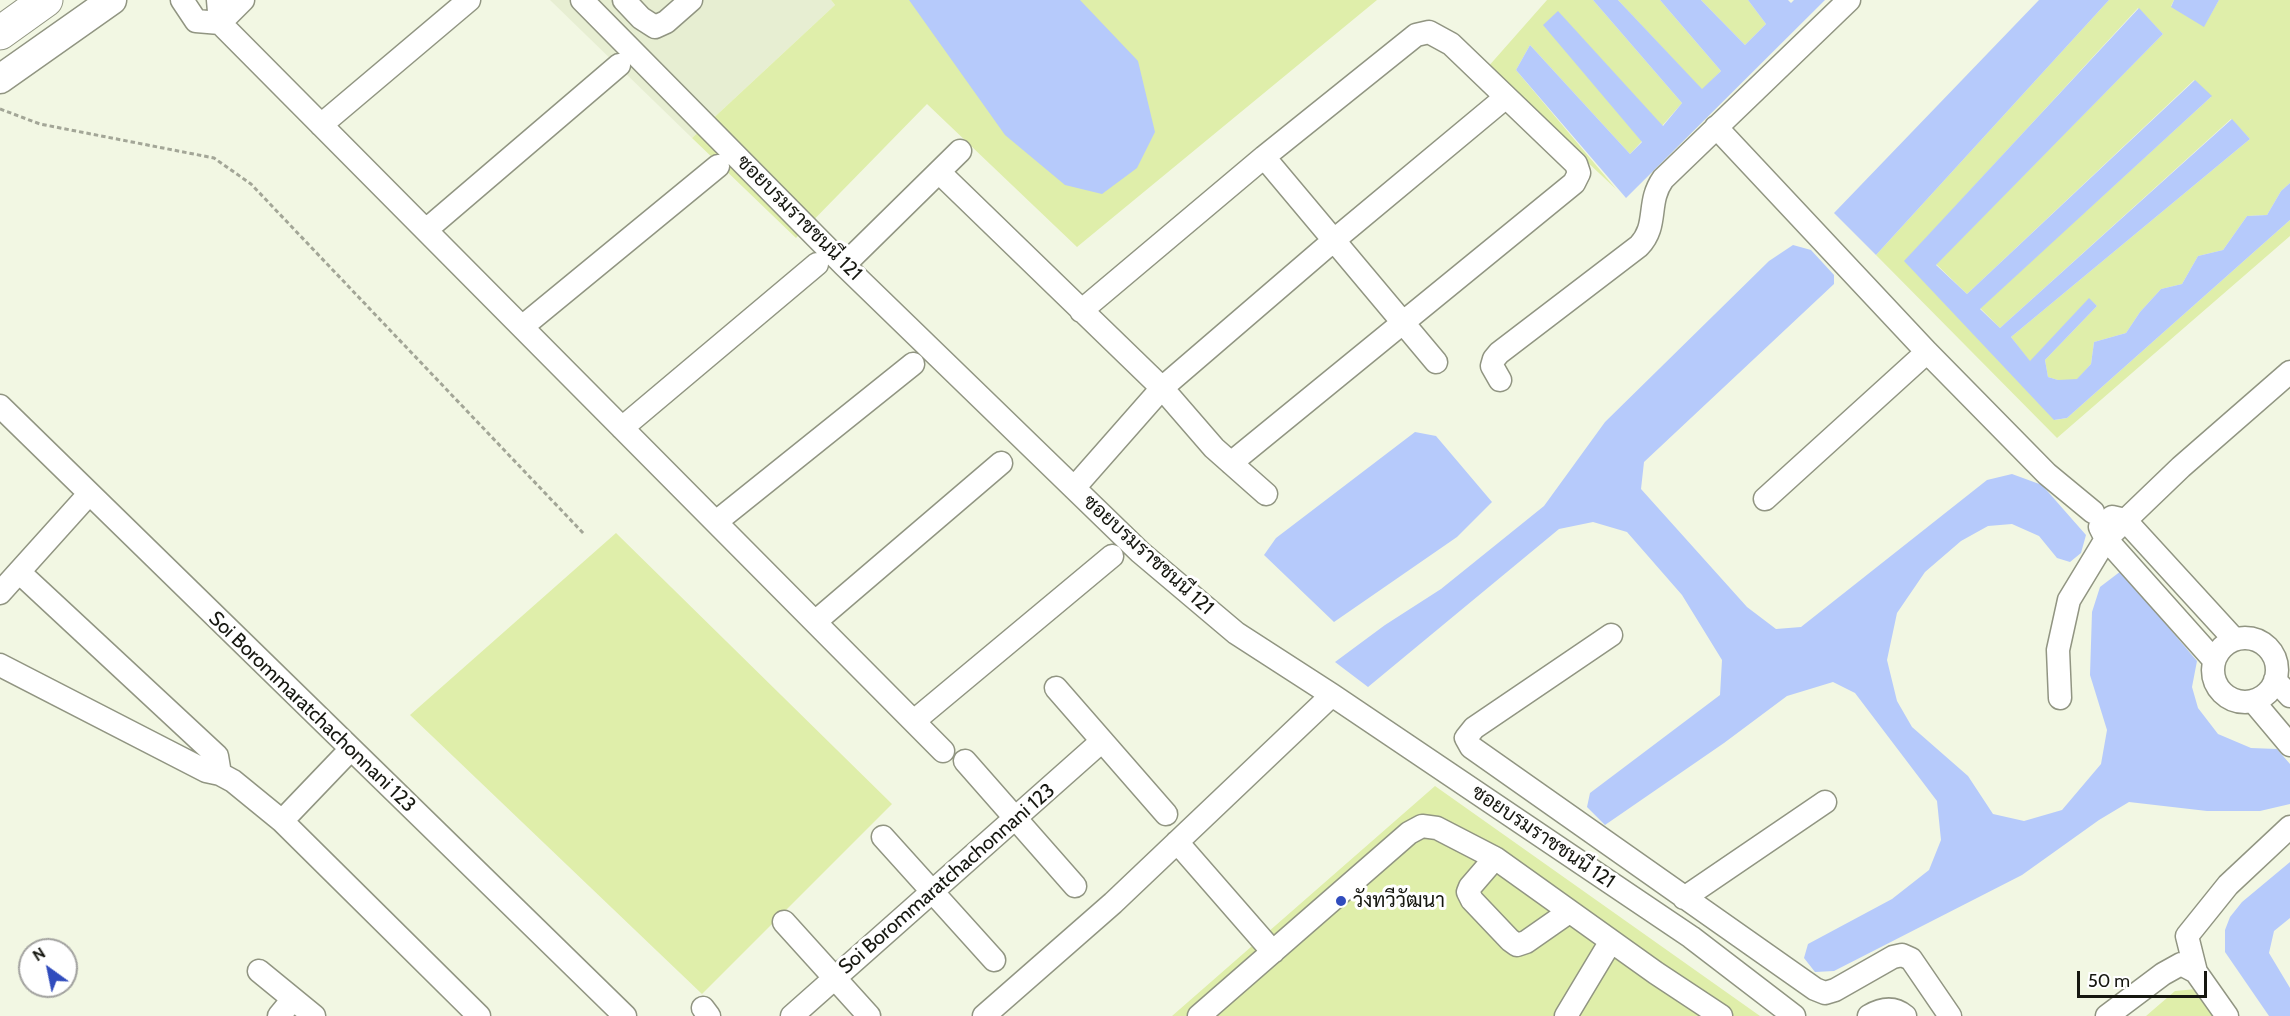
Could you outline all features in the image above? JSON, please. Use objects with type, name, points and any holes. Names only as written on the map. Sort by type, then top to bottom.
[{"type":"highway","points":[[0,33],[46,0]]},
{"type":"main road","points":[[0,79],[112,0]]},
{"type":"street","points":[[182,0],[196,21],[220,23],[243,0]]},
{"type":"street","points":[[218,0],[220,23],[943,751]]},
{"type":"street","points":[[321,125],[469,0]]},
{"type":"street","name":"ซอยบรมราชชนนี 121","points":[[582,0],[844,265],[1140,552],[1236,633],[1691,937],[1794,1016]]},
{"type":"street","points":[[624,0],[641,18],[655,27],[666,22],[691,0]]},
{"type":"street","points":[[1500,380],[1492,366],[1499,353],[1648,237],[1656,189],[1663,179],[1849,0]]},
{"type":"street","points":[[1081,311],[1264,157],[1416,34],[1430,33],[1452,44],[1576,164],[1579,172],[1574,183],[1231,463]]},
{"type":"street","points":[[426,230],[619,65]]},
{"type":"street","points":[[1074,488],[1162,388],[1506,97]]},
{"type":"street","points":[[1716,127],[1927,352],[2047,474],[2093,512],[2106,539],[2214,660]]},
{"type":"street","points":[[844,265],[960,151]]},
{"type":"street","points":[[1264,157],[1436,362]]},
{"type":"street","points":[[522,327],[718,166]]},
{"type":"street","points":[[940,173],[1162,388],[1214,448],[1266,494]]},
{"type":"street","points":[[622,428],[817,264]]},
{"type":"street","points":[[1765,499],[1927,352]]},
{"type":"street","points":[[716,522],[913,364]]},
{"type":"street","points":[[2060,698],[2058,650],[2069,600],[2106,539],[2181,467],[2290,372]]},
{"type":"street","name":"Soi Borommaratchachonnani 123","points":[[0,406],[615,1013]]},
{"type":"street","points":[[815,622],[1001,463]]},
{"type":"street","points":[[0,593],[89,494]]},
{"type":"street","points":[[2093,512],[2125,520],[2234,639]]},
{"type":"street","points":[[914,721],[1112,556]]},
{"type":"street","points":[[19,572],[218,756],[220,774]]},
{"type":"street","points":[[1611,635],[1474,728],[1466,738],[1471,747],[1815,989],[1825,993],[1835,990],[1893,957],[1902,955],[1911,959],[1950,1016]]},
{"type":"street","points":[[2252,638],[2281,646],[2277,671],[2283,688],[2266,693],[2253,701],[2234,700],[2225,695],[2214,679],[2214,660],[2218,651],[2234,639],[2252,638]]},
{"type":"street","points":[[0,665],[206,771],[220,774],[239,786],[282,820],[479,1016]]},
{"type":"street","points":[[1056,688],[1166,814]]},
{"type":"street","points":[[984,1016],[1113,903],[1332,695]]},
{"type":"street","points":[[2253,701],[2290,744]]},
{"type":"street","name":"Soi Borommaratchachonnani 123","points":[[792,1016],[1016,820],[1102,741]]},
{"type":"street","points":[[282,820],[350,750]]},
{"type":"street","points":[[965,761],[1075,886]]},
{"type":"street","points":[[1684,898],[1824,802]]},
{"type":"street","points":[[1199,1016],[1409,833],[1422,826],[1437,828],[1495,858],[1569,912],[1721,1016]]},
{"type":"street","points":[[2227,1016],[2196,972],[2187,936],[2228,885],[2290,827]]},
{"type":"street","points":[[883,837],[994,960]]},
{"type":"street","points":[[1177,842],[1273,952]]},
{"type":"street","points":[[1495,858],[1470,886],[1468,892],[1472,900],[1510,940],[1517,945],[1526,942],[1569,912]]},
{"type":"street","points":[[784,922],[869,1016]]},
{"type":"street","points":[[1566,1016],[1611,941]]},
{"type":"street","points":[[2107,1016],[2163,974],[2181,964],[2196,972]]},
{"type":"street","points":[[259,971],[314,1016]]},
{"type":"street","points":[[279,1016],[293,999]]},
{"type":"street","points":[[1869,1016],[1881,1009],[1899,1011],[1905,1016]]},
{"type":"path","points":[[0,109],[40,124],[214,158],[251,184],[584,534]]},
{"type":"shaded area","points":[[550,0],[831,0],[835,5],[692,138]]},
{"type":"green space","points":[[831,0],[1377,0],[1077,247],[927,104],[796,238],[692,138],[835,5]]},
{"type":"green space","points":[[1547,0],[1593,0],[1682,103],[1662,126],[1558,12],[1544,25],[1642,141],[1630,154],[1530,45],[1516,70],[1616,189],[1487,68]]},
{"type":"green space","points":[[1618,0],[1660,0],[1721,71],[1702,90]]},
{"type":"green space","points":[[1701,0],[1748,0],[1766,24],[1745,45]]},
{"type":"green space","points":[[2109,0],[2174,0],[2171,6],[2204,26],[2219,0],[2290,0],[2290,183],[2281,191],[2267,215],[2247,216],[2223,250],[2198,256],[2182,284],[2161,289],[2140,312],[2126,333],[2094,342],[2091,364],[2077,380],[2058,380],[2048,377],[2045,360],[2097,306],[2089,299],[2030,362],[2011,337],[2250,139],[2231,119],[2000,328],[1980,308],[2211,97],[2194,80],[1967,294],[1936,264],[2163,34],[2138,8],[1905,261],[2055,420],[2067,418],[2290,220],[2290,236],[2057,438],[1876,255]]},
{"type":"green space","points":[[616,533],[892,804],[702,994],[410,715]]},
{"type":"green space","points":[[1435,786],[1760,1016],[1172,1016]]},
{"type":"green space","points":[[2196,989],[2215,1016],[2146,1016],[2175,991]]},
{"type":"water","points":[[909,0],[1080,0],[1138,61],[1155,132],[1137,168],[1102,194],[1065,185],[1005,135]]},
{"type":"water","points":[[1593,0],[1618,0],[1702,89],[1721,71],[1660,0],[1701,0],[1745,45],[1766,24],[1748,0],[1788,0],[1791,3],[1794,0],[1825,0],[1626,198],[1516,70],[1530,45],[1630,154],[1642,142],[1543,25],[1558,11],[1663,126],[1682,103]]},
{"type":"water","points":[[2039,0],[2109,0],[1876,255],[1834,213]]},
{"type":"water","points":[[2174,0],[2219,0],[2204,27],[2171,7]]},
{"type":"water","points":[[2139,8],[2163,34],[1936,265],[1967,294],[2195,80],[2212,96],[1980,309],[2000,328],[2232,119],[2250,139],[2011,337],[2030,361],[2089,298],[2097,306],[2045,360],[2048,377],[2058,380],[2077,379],[2091,364],[2094,342],[2126,333],[2140,312],[2161,289],[2182,284],[2198,256],[2223,250],[2247,216],[2267,215],[2281,191],[2290,183],[2290,220],[2067,418],[2054,420],[1904,261]]},
{"type":"water","points":[[1793,245],[1811,250],[1834,275],[1834,284],[1644,462],[1641,489],[1747,607],[1776,629],[1801,627],[1987,480],[2012,474],[2042,485],[2086,535],[2081,553],[2070,562],[2057,558],[2039,536],[2012,524],[1988,526],[1961,541],[1925,572],[1897,613],[1887,660],[1897,701],[1912,727],[1968,776],[1993,814],[2024,821],[2062,810],[2101,764],[2107,730],[2090,675],[2092,612],[2100,587],[2121,571],[2197,661],[2192,687],[2198,708],[2218,734],[2251,748],[2277,749],[2290,764],[2290,804],[2260,811],[2207,811],[2129,802],[2099,820],[2022,875],[1834,971],[1815,972],[1804,958],[1808,944],[1892,899],[1929,870],[1941,840],[1937,801],[1855,693],[1833,682],[1787,696],[1724,743],[1605,825],[1587,807],[1590,793],[1720,695],[1722,660],[1682,595],[1627,532],[1593,522],[1559,529],[1368,687],[1335,662],[1385,625],[1441,589],[1544,506],[1605,422],[1769,261]]},
{"type":"water","points":[[1415,432],[1436,436],[1492,502],[1457,537],[1334,622],[1264,555],[1276,538]]},
{"type":"water","points":[[2290,862],[2290,918],[2274,931],[2269,953],[2290,988],[2290,1016],[2269,1016],[2225,952],[2225,930],[2230,917],[2242,902]]},
{"type":"place","name":"วังทวีวัฒนา","points":[[1341,901]]}]
